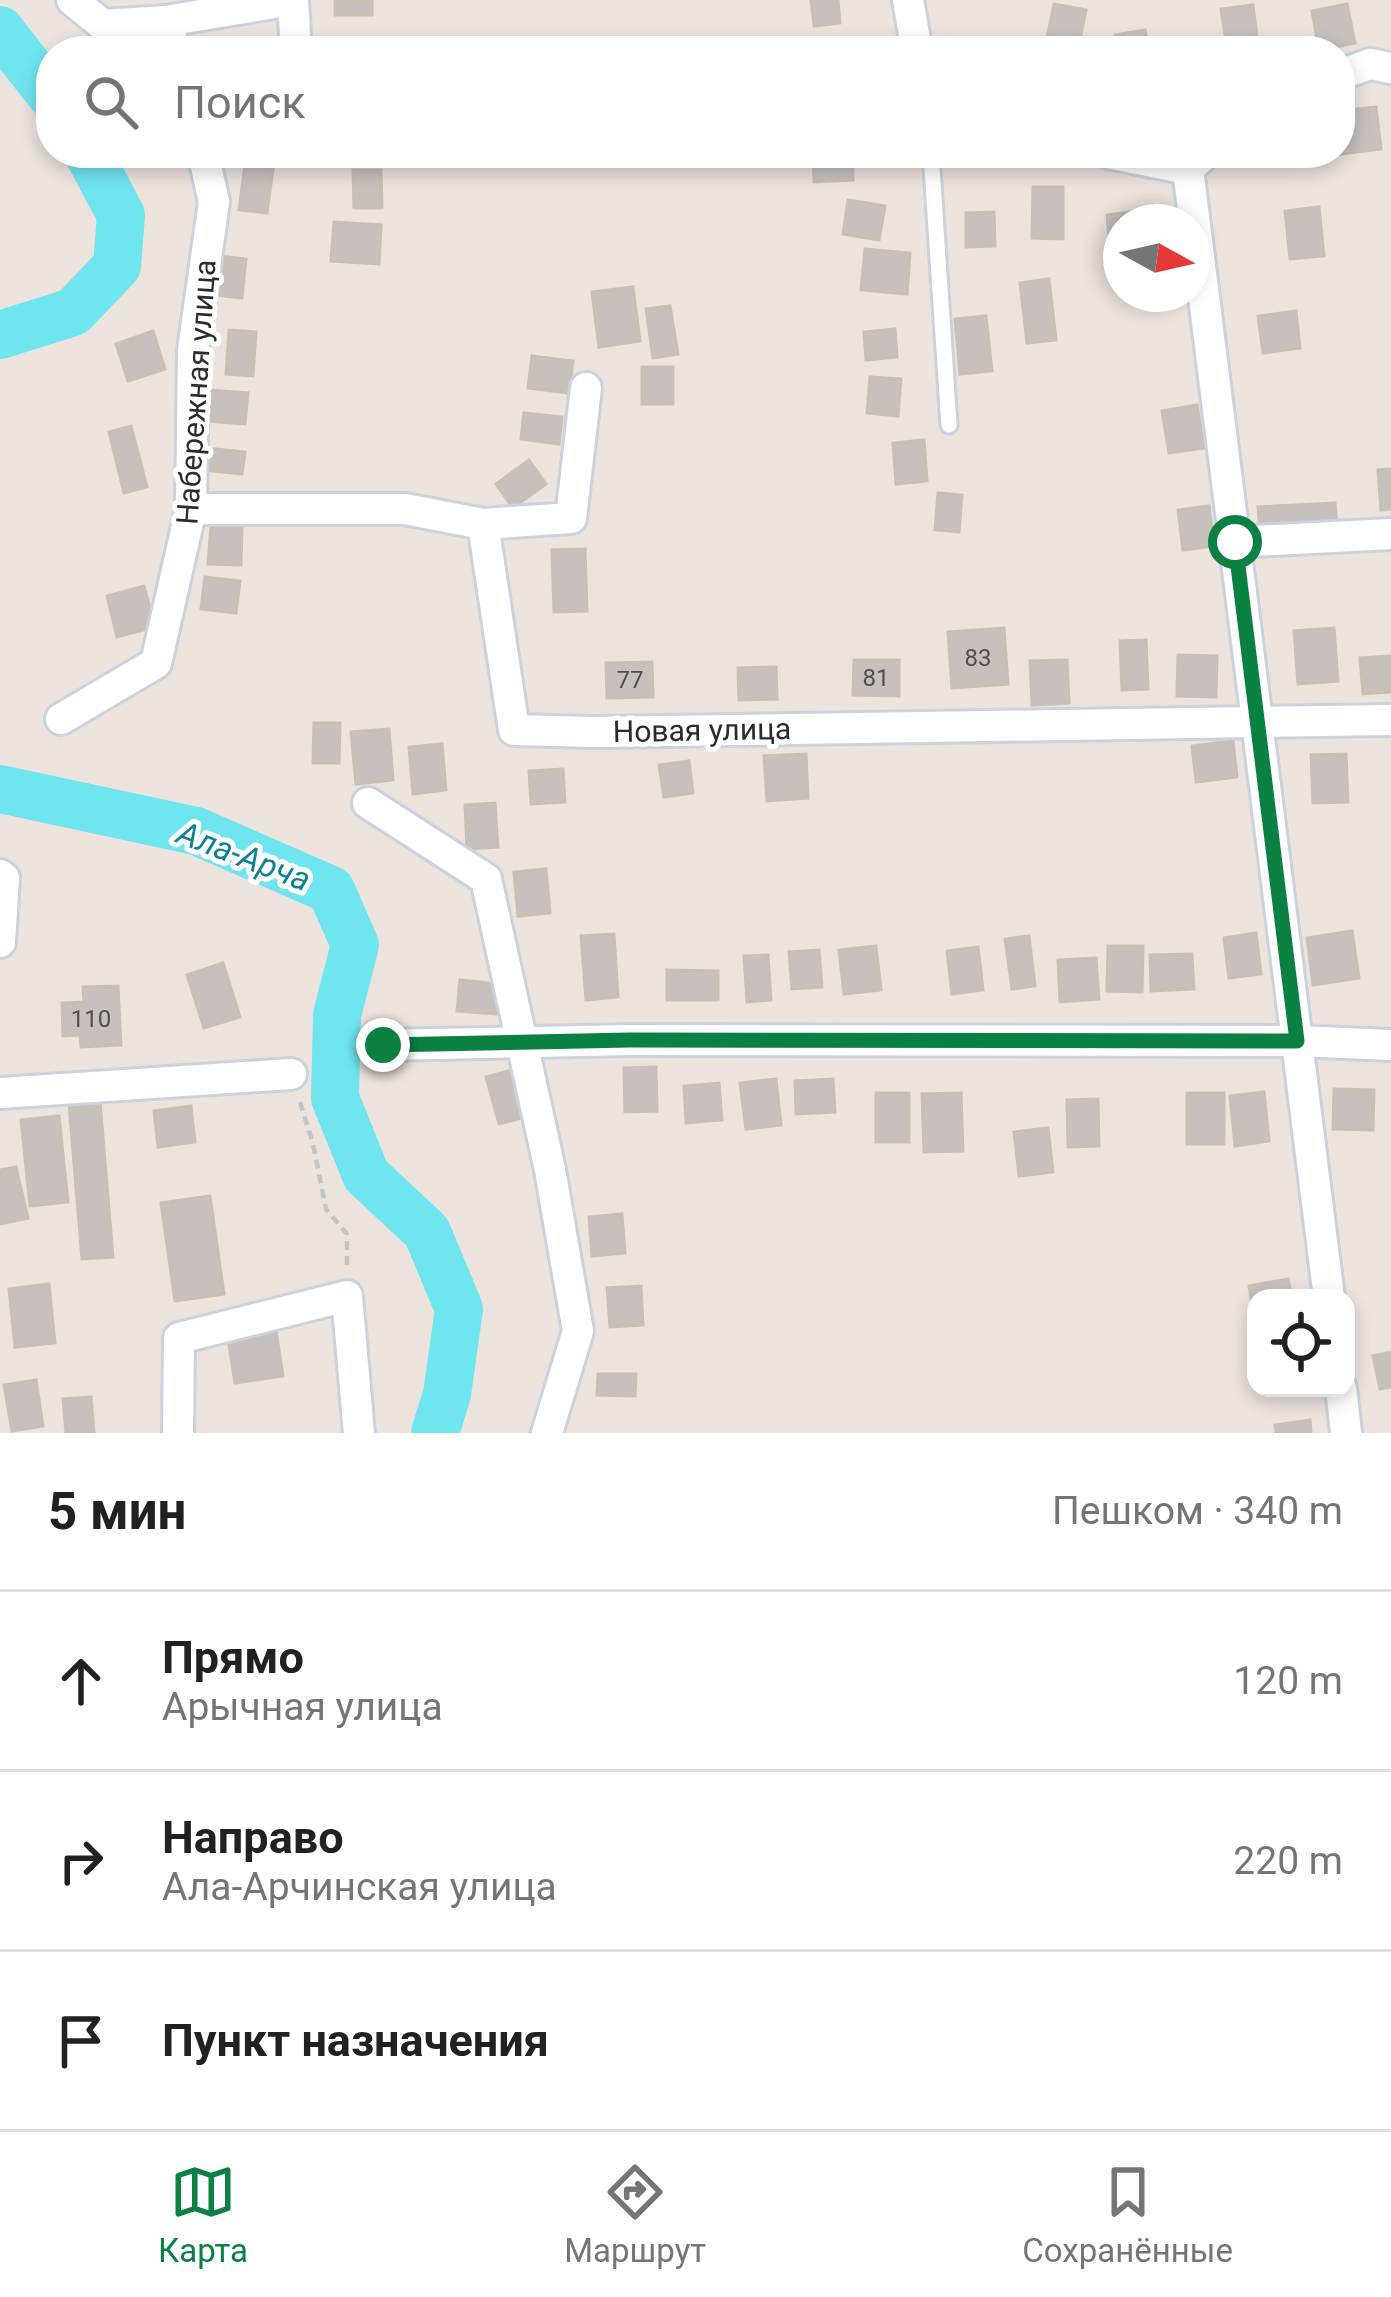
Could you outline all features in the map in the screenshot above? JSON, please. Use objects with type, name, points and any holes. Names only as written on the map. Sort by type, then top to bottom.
[{"type":"street","points":[[72,0],[103,25],[170,36],[292,0],[295,36]]},
{"type":"street","points":[[908,0],[914,36]]},
{"type":"street","points":[[1355,70],[1370,64],[1391,68]]},
{"type":"street","name":"Набережная улица","points":[[62,718],[156,663],[191,509],[193,350],[214,202],[206,168]]},
{"type":"street","points":[[1198,168],[1235,542],[1329,1289]]},
{"type":"street","points":[[191,509],[405,509],[483,524],[571,518],[586,388]]},
{"type":"street","name":"Новая улица","points":[[483,524],[514,730],[1391,720]]},
{"type":"street","points":[[1235,542],[1391,534]]},
{"type":"street","points":[[368,803],[486,879],[550,1170],[578,1331],[547,1433]]},
{"type":"street","points":[[0,874],[4,878],[0,942]]},
{"type":"street","points":[[383,1045],[1297,1041],[1391,1045]]},
{"type":"street","points":[[0,1093],[291,1074]]},
{"type":"street","points":[[178,1433],[179,1338],[347,1296],[359,1433]]},
{"type":"street","points":[[1342,1397],[1346,1433]]},
{"type":"lane","points":[[933,168],[949,425]]},
{"type":"path","points":[[291,1074],[314,1144],[326,1209],[346,1234],[348,1307]]},
{"type":"building","points":[[335,0],[372,0],[372,15],[335,15]]},
{"type":"building","points":[[811,0],[838,0],[840,23],[814,26]]},
{"type":"building","points":[[1054,4],[1086,10],[1081,36],[1047,36]]},
{"type":"building","points":[[1347,4],[1354,36],[1316,36],[1312,11]]},
{"type":"building","points":[[1253,5],[1257,36],[1225,36],[1221,9]]},
{"type":"building","points":[[1145,30],[1146,36],[1115,36]]},
{"type":"building","points":[[1376,107],[1381,149],[1355,152],[1355,109]]},
{"type":"building","points":[[245,168],[273,169],[267,213],[239,210]]},
{"type":"building","points":[[814,168],[853,168],[853,180],[814,182]]},
{"type":"building","points":[[353,170],[381,170],[382,208],[354,208]]},
{"type":"building","points":[[1033,187],[1063,187],[1063,239],[1032,238]]},
{"type":"building","points":[[848,200],[885,206],[879,240],[843,234]]},
{"type":"building","points":[[1319,207],[1324,256],[1290,259],[1285,211]]},
{"type":"building","points":[[994,212],[995,246],[966,247],[966,213]]},
{"type":"building","points":[[334,222],[381,225],[379,264],[331,261]]},
{"type":"building","points":[[865,249],[910,253],[907,294],[861,290]]},
{"type":"building","points":[[211,255],[246,259],[242,298],[207,294]]},
{"type":"building","points":[[1049,279],[1056,340],[1027,343],[1020,283]]},
{"type":"building","points":[[633,287],[640,341],[599,347],[592,292]]},
{"type":"building","points":[[670,306],[678,354],[653,358],[646,309]]},
{"type":"building","points":[[1296,311],[1300,348],[1263,353],[1258,316]]},
{"type":"building","points":[[986,316],[992,371],[960,374],[955,319]]},
{"type":"building","points":[[895,329],[897,357],[866,360],[864,332]]},
{"type":"building","points":[[229,330],[256,332],[253,376],[226,374]]},
{"type":"building","points":[[153,331],[165,369],[128,381],[116,344]]},
{"type":"building","points":[[532,356],[573,361],[569,393],[528,388]]},
{"type":"building","points":[[642,367],[673,367],[673,404],[642,404]]},
{"type":"building","points":[[870,377],[901,379],[898,416],[867,413]]},
{"type":"building","points":[[209,390],[248,393],[245,424],[206,421]]},
{"type":"building","points":[[1197,405],[1204,448],[1169,453],[1162,411]]},
{"type":"building","points":[[524,413],[562,417],[559,444],[521,439]]},
{"type":"building","points":[[131,426],[147,487],[124,493],[109,432]]},
{"type":"building","points":[[924,440],[927,481],[896,484],[893,443]]},
{"type":"building","points":[[206,448],[245,452],[242,474],[203,470]]},
{"type":"building","points":[[529,460],[546,484],[513,508],[496,484]]},
{"type":"building","points":[[1391,469],[1391,509],[1381,510],[1378,470]]},
{"type":"building","points":[[938,493],[962,495],[959,532],[935,530]]},
{"type":"building","points":[[1335,503],[1337,528],[1260,533],[1258,507]]},
{"type":"building","points":[[1209,506],[1214,546],[1183,550],[1178,510]]},
{"type":"building","points":[[211,526],[242,527],[241,565],[208,564]]},
{"type":"building","points":[[585,549],[587,611],[554,612],[552,550]]},
{"type":"building","points":[[205,577],[240,581],[236,613],[201,609]]},
{"type":"building","points":[[144,586],[155,627],[117,637],[107,596]]},
{"type":"building","points":[[1004,628],[1008,684],[952,688],[948,632]]},
{"type":"building","points":[[1334,628],[1338,681],[1298,684],[1294,631]]},
{"type":"building","points":[[1146,640],[1148,689],[1122,690],[1120,641]]},
{"type":"building","points":[[1178,655],[1217,656],[1216,697],[1177,696]]},
{"type":"building","points":[[1391,656],[1391,692],[1363,694],[1360,658]]},
{"type":"building","points":[[854,660],[899,660],[899,696],[853,695]]},
{"type":"building","points":[[1067,660],[1069,703],[1032,705],[1030,661]]},
{"type":"building","points":[[652,662],[653,697],[607,698],[606,663]]},
{"type":"building","points":[[776,667],[777,699],[739,700],[738,668]]},
{"type":"building","points":[[314,723],[340,723],[339,763],[313,763]]},
{"type":"building","points":[[389,729],[393,780],[356,784],[351,732]]},
{"type":"building","points":[[1233,741],[1237,777],[1196,782],[1192,746]]},
{"type":"building","points":[[442,744],[446,790],[413,794],[409,747]]},
{"type":"building","points":[[806,754],[808,798],[767,801],[764,756]]},
{"type":"building","points":[[1346,754],[1348,802],[1313,803],[1311,755]]},
{"type":"building","points":[[689,761],[693,793],[664,797],[659,765]]},
{"type":"building","points":[[563,769],[565,802],[531,804],[529,771]]},
{"type":"building","points":[[495,803],[498,847],[467,849],[465,805]]},
{"type":"building","points":[[546,869],[550,913],[518,916],[514,872]]},
{"type":"building","points":[[1352,931],[1359,978],[1313,985],[1307,938]]},
{"type":"building","points":[[1256,933],[1261,974],[1229,978],[1224,938]]},
{"type":"building","points":[[614,934],[618,997],[586,1000],[581,936]]},
{"type":"building","points":[[1029,936],[1035,986],[1012,989],[1005,939]]},
{"type":"building","points":[[876,946],[881,990],[844,994],[839,950]]},
{"type":"building","points":[[1108,946],[1143,946],[1142,992],[1107,991]]},
{"type":"building","points":[[978,947],[983,990],[952,994],[947,951]]},
{"type":"building","points":[[819,950],[822,987],[792,989],[789,952]]},
{"type":"building","points":[[1192,954],[1194,989],[1151,991],[1150,955]]},
{"type":"building","points":[[768,955],[771,1000],[747,1002],[744,956]]},
{"type":"building","points":[[1096,958],[1099,999],[1060,1002],[1058,960]]},
{"type":"building","points":[[223,963],[240,1017],[204,1028],[187,975]]},
{"type":"building","points":[[667,970],[718,971],[718,1000],[667,1000]]},
{"type":"building","points":[[460,980],[500,984],[496,1014],[457,1011]]},
{"type":"building","points":[[118,986],[121,1045],[81,1047],[80,1035],[63,1036],[62,1003],[84,1002],[83,987]]},
{"type":"building","points":[[656,1067],[657,1111],[625,1112],[624,1068]]},
{"type":"building","points":[[520,1068],[533,1115],[499,1124],[486,1077]]},
{"type":"building","points":[[776,1079],[781,1125],[746,1129],[740,1083]]},
{"type":"building","points":[[833,1079],[835,1112],[796,1114],[795,1081]]},
{"type":"building","points":[[719,1083],[722,1120],[686,1123],[684,1086]]},
{"type":"building","points":[[1334,1089],[1374,1090],[1373,1130],[1333,1129]]},
{"type":"building","points":[[1264,1092],[1269,1141],[1235,1146],[1230,1096]]},
{"type":"building","points":[[876,1093],[909,1093],[909,1142],[876,1142]]},
{"type":"building","points":[[961,1093],[963,1151],[924,1152],[922,1094]]},
{"type":"building","points":[[1187,1093],[1224,1093],[1224,1144],[1187,1144]]},
{"type":"building","points":[[1098,1099],[1099,1146],[1068,1147],[1067,1100]]},
{"type":"building","points":[[100,1101],[113,1257],[82,1259],[69,1104]]},
{"type":"building","points":[[191,1106],[195,1142],[158,1147],[154,1111]]},
{"type":"building","points":[[59,1116],[68,1202],[30,1206],[21,1120]]},
{"type":"building","points":[[1048,1128],[1053,1172],[1019,1176],[1014,1132]]},
{"type":"building","points":[[16,1167],[28,1218],[0,1224],[0,1170]]},
{"type":"building","points":[[210,1196],[224,1294],[175,1301],[161,1203]]},
{"type":"building","points":[[622,1214],[625,1253],[592,1256],[589,1217]]},
{"type":"building","points":[[1288,1279],[1290,1289],[1250,1289]]},
{"type":"building","points":[[49,1284],[55,1343],[15,1347],[9,1289]]},
{"type":"building","points":[[641,1286],[643,1325],[610,1327],[607,1288]]},
{"type":"building","points":[[276,1331],[283,1376],[235,1383],[228,1339]]},
{"type":"building","points":[[1391,1352],[1391,1387],[1380,1389],[1373,1356]]},
{"type":"building","points":[[598,1374],[636,1374],[635,1396],[597,1395]]},
{"type":"building","points":[[36,1380],[43,1426],[12,1431],[4,1385]]},
{"type":"building","points":[[91,1397],[94,1433],[66,1433],[63,1399]]},
{"type":"building","points":[[1310,1420],[1311,1433],[1276,1433],[1275,1425]]},
{"type":"waterway","name":"Ала-Арча","points":[[0,30],[36,76]]},
{"type":"waterway","name":"Ала-Арча","points":[[0,335],[73,312],[117,266],[121,215],[96,168]]},
{"type":"waterway","name":"Ала-Арча","points":[[0,789],[196,831],[331,890],[355,945],[337,1015],[335,1098],[366,1175],[427,1232],[459,1309],[447,1394],[435,1433]]},
{"type":"route","points":[[383,1045],[630,1040],[1297,1041],[1235,542]]}]
